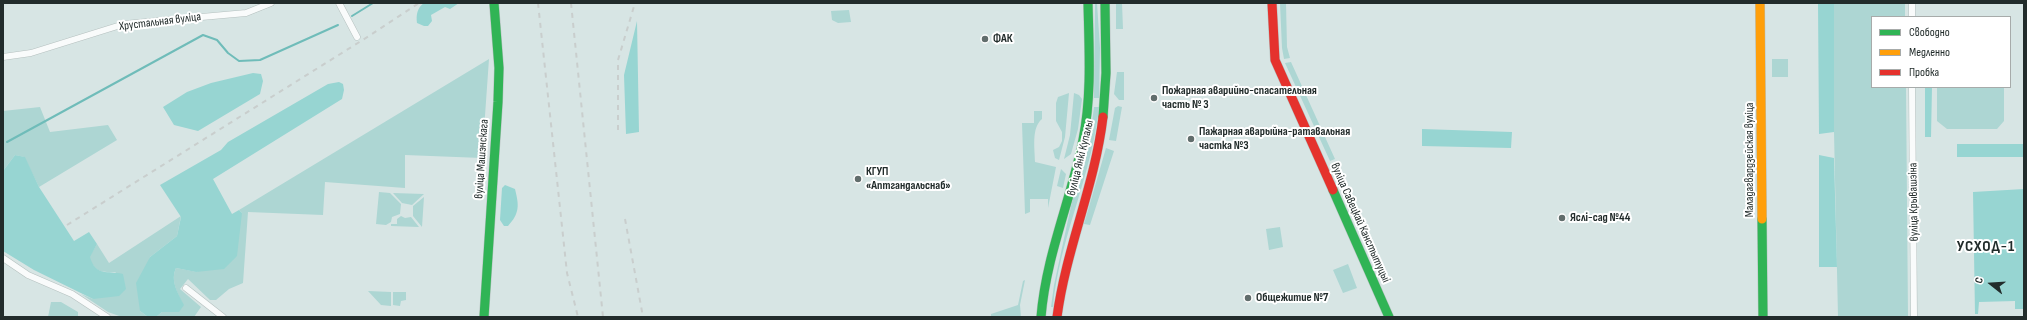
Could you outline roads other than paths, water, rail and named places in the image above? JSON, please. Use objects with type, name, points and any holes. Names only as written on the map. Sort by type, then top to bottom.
[{"type":"main road","name":"вуліца Машэнскага","points":[[484,317],[498,102],[499,68],[494,3]]},
{"type":"main road","name":"вуліца Янкі Купалы","points":[[1041,317],[1045,278],[1076,168],[1086,121],[1089,88],[1088,3]]},
{"type":"main road","name":"вуліца Янкі Купалы","points":[[1057,317],[1061,288],[1069,251],[1099,143],[1106,103],[1105,3]]},
{"type":"main road","name":"вуліца Савецкай Канстытуцыі","points":[[1272,3],[1275,60],[1389,317]]},
{"type":"main road","name":"Маладагвардзейская вуліца","points":[[1760,3],[1763,317]]},
{"type":"street","name":"Хрустальная вуліца","points":[[3,57],[31,53],[124,24],[246,13],[271,3]]},
{"type":"street","points":[[339,3],[356,37]]},
{"type":"street","points":[[1912,3],[1912,16]]},
{"type":"street","name":"вуліца Крывашэіна","points":[[1912,88],[1914,317]]},
{"type":"street","points":[[3,258],[28,275],[72,294],[107,317]]},
{"type":"street","points":[[186,288],[224,317]]},
{"type":"street","points":[[209,317],[214,310]]},
{"type":"waterway","points":[[352,16],[373,3]]},
{"type":"waterway","points":[[7,142],[203,35],[217,40],[228,53],[239,61],[260,60],[338,25]]},
{"type":"railway","points":[[67,225],[369,36],[419,3]]},
{"type":"railway","points":[[538,3],[567,273],[578,317]]},
{"type":"railway","points":[[571,3],[603,317]]},
{"type":"railway","points":[[618,130],[618,60],[635,3]]},
{"type":"railway","points":[[625,219],[643,317]]},
{"type":"place","name":"ФАК","points":[[985,39]]},
{"type":"place","name":"Пожарная аварийно-спасательная часть № 3","points":[[1154,98]]},
{"type":"place","name":"Пажарная аварыйна-ратавальная частка №3","points":[[1191,139]]},
{"type":"place","name":"КГУП «Аптгандальснаб»","points":[[858,179]]},
{"type":"place","name":"Яслі-сад №44","points":[[1562,218]]},
{"type":"place","name":"Общежитие №7","points":[[1248,298]]},
{"type":"district","name":"УСХОД-1","points":[[1986,247]]}]
